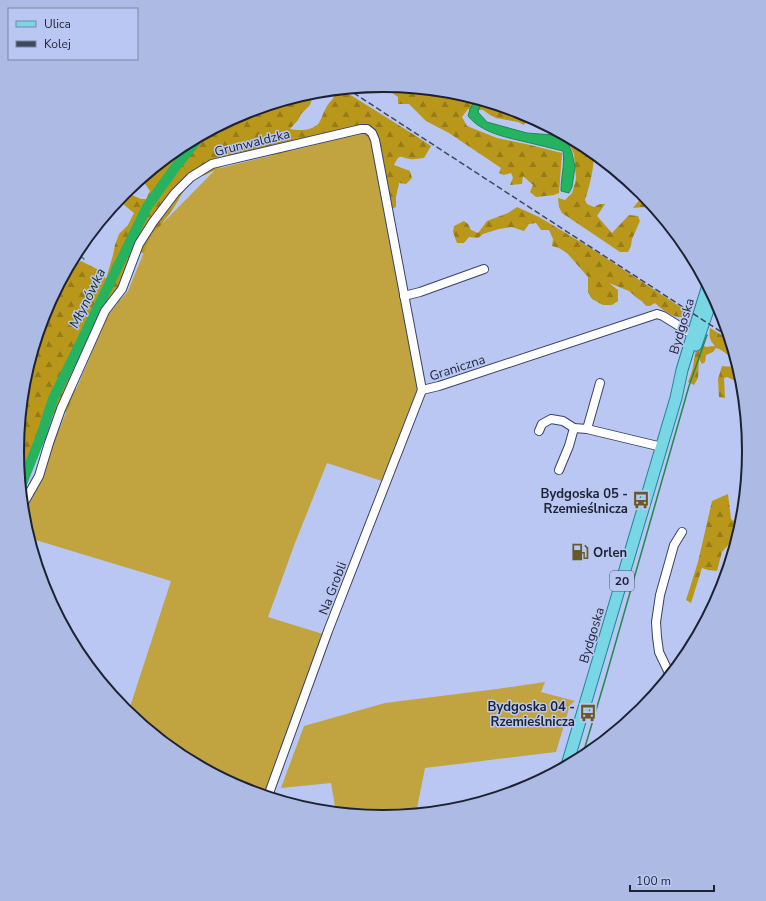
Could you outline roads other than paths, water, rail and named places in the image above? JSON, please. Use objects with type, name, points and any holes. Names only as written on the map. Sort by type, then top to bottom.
[{"type":"main road","name":"Bydgoska","points":[[570,756],[662,447],[692,334],[706,293]]},
{"type":"main road","name":"Bydgoska","points":[[676,398],[688,371],[708,313],[710,303]]},
{"type":"street","name":"Grunwaldzka","points":[[27,497],[39,476],[61,409],[105,311],[122,289],[139,244],[153,222],[175,193],[191,177],[212,164],[361,129],[367,129],[372,133],[375,140]]},
{"type":"street","name":"Graniczna","points":[[375,140],[422,390],[658,314],[692,334]]},
{"type":"street","points":[[404,296],[420,292],[484,269]]},
{"type":"street","points":[[692,334],[695,338],[696,346]]},
{"type":"street","points":[[587,428],[600,383]]},
{"type":"street","name":"Na Grobli","points":[[270,791],[328,631],[422,390]]},
{"type":"street","points":[[539,431],[542,424],[550,419],[563,421],[574,428],[587,428],[662,447]]},
{"type":"street","points":[[559,470],[569,446],[574,428]]},
{"type":"street","points":[[667,670],[659,652],[656,637],[656,622],[660,595],[674,545],[682,532]]},
{"type":"waterway","name":"Młynówka","points":[[25,476],[41,436],[53,399],[147,207],[191,148]]},
{"type":"waterway","points":[[585,747],[689,386],[707,335]]},
{"type":"railway","points":[[353,93],[722,333]]},
{"type":"place","name":"Bydgoska 05 - Rzemieślnicza","points":[[641,500]]},
{"type":"place","name":"Orlen","points":[[580,552]]},
{"type":"place","name":"Bydgoska 04 - Rzemieślnicza","points":[[588,713]]}]
